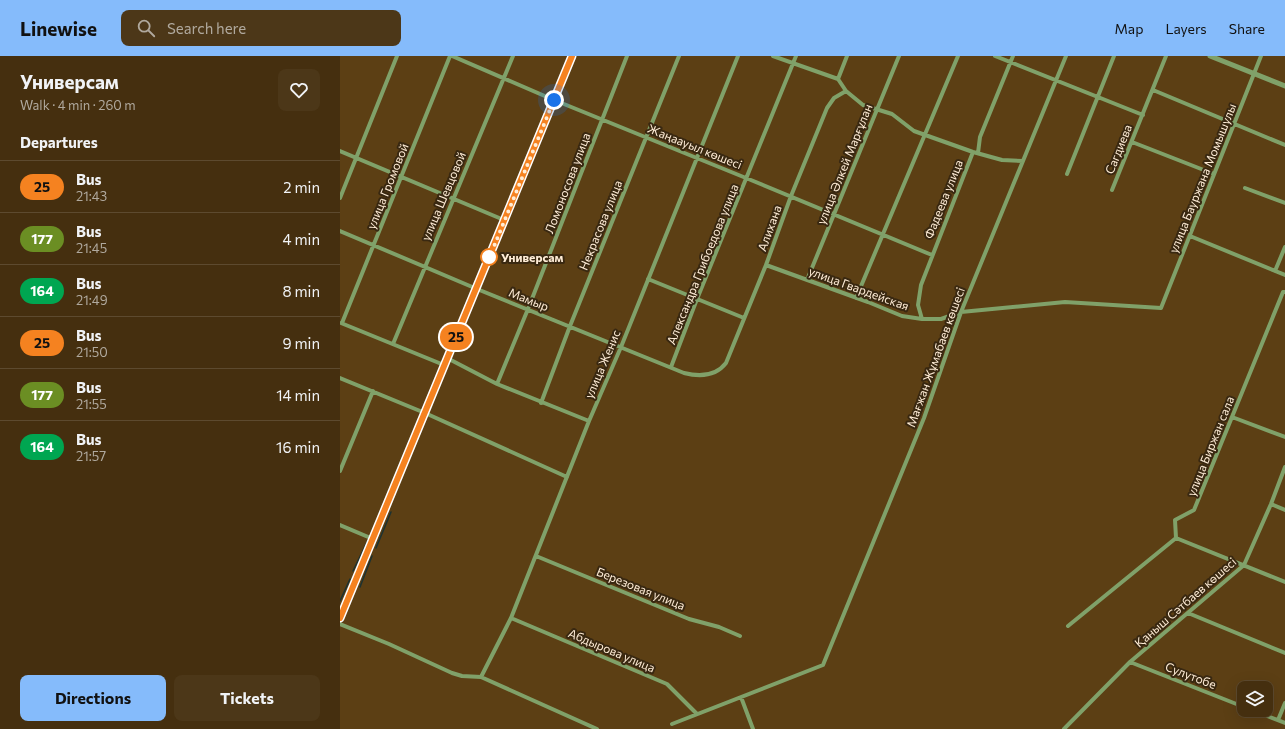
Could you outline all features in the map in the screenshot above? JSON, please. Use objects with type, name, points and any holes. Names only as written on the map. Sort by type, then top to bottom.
[{"type":"main road","points":[[340,618],[572,56]]},
{"type":"street","points":[[340,198],[397,56]]},
{"type":"street","name":"Жаңаауыл көшесі","points":[[451,56],[602,120],[791,196],[932,255]]},
{"type":"street","name":"улица Громовой","points":[[341,323],[451,56]]},
{"type":"street","name":"улица Шевцовой","points":[[393,344],[424,266],[513,56]]},
{"type":"street","name":"Ломоносова улица","points":[[497,384],[627,56]]},
{"type":"street","name":"Некрасова улица","points":[[541,402],[570,326],[679,56]]},
{"type":"street","name":"улица Женис","points":[[481,677],[511,618],[588,422],[621,347],[738,56]]},
{"type":"street","points":[[773,56],[838,78],[846,91],[863,105],[892,114],[914,131],[925,136],[1002,160],[1023,161]]},
{"type":"street","name":"Александра Грибоедова улица","points":[[671,367],[697,299],[796,56]]},
{"type":"street","points":[[838,78],[847,56]]},
{"type":"street","name":"улица Әлкей Марғұлан","points":[[807,280],[899,56]]},
{"type":"street","points":[[856,298],[958,56]]},
{"type":"street","points":[[995,56],[1143,114]]},
{"type":"street","name":"Фадеева улица","points":[[922,319],[918,305],[921,285],[932,255],[976,152],[980,137],[1012,56]]},
{"type":"street","name":"Мағжан Жұмабаев көшесі","points":[[741,697],[823,665],[924,418],[961,312],[1066,56]]},
{"type":"street","points":[[1067,174],[1114,56]]},
{"type":"street","name":"Сагдиева","points":[[1112,190],[1166,56]]},
{"type":"street","points":[[1210,56],[1285,86]]},
{"type":"street","name":"улица Бауржана Момышулы","points":[[1161,308],[1261,56]]},
{"type":"street","points":[[1153,90],[1285,145]]},
{"type":"street","name":"Алихана","points":[[714,373],[719,372],[726,363],[827,108],[834,98],[846,91]]},
{"type":"street","points":[[1132,142],[1214,174]]},
{"type":"street","points":[[340,151],[504,220]]},
{"type":"street","points":[[1246,188],[1285,203]]},
{"type":"street","name":"Мамыр","points":[[340,231],[476,289],[694,376],[714,373]]},
{"type":"street","points":[[1190,236],[1285,274]]},
{"type":"street","points":[[1276,271],[1285,247]]},
{"type":"street","name":"улица Гвардейская","points":[[766,265],[902,316],[922,319],[941,319],[961,312],[1065,302],[1161,308]]},
{"type":"street","points":[[648,279],[744,318]]},
{"type":"street","name":"улица Биржан сала","points":[[1176,538],[1175,520],[1194,510],[1283,292],[1285,292]]},
{"type":"street","points":[[341,323],[444,366]]},
{"type":"street","points":[[448,358],[497,384],[588,422]]},
{"type":"street","points":[[340,378],[425,413],[567,478]]},
{"type":"street","points":[[340,471],[373,391]]},
{"type":"street","points":[[1232,417],[1285,437]]},
{"type":"street","name":"Қаныш Сәтбаев көшесі","points":[[1064,729],[1130,662],[1244,565],[1271,504],[1285,467]]},
{"type":"street","points":[[1271,504],[1285,510]]},
{"type":"street","points":[[340,525],[373,539]]},
{"type":"street","points":[[1068,626],[1176,538],[1285,582]]},
{"type":"street","name":"Березовая улица","points":[[536,556],[689,619],[719,627],[740,636]]},
{"type":"street","points":[[1188,613],[1285,653]]},
{"type":"street","name":"Абдырова улица","points":[[511,618],[667,684],[697,714]]},
{"type":"street","points":[[340,624],[389,644],[452,674],[481,677],[597,729]]},
{"type":"street","name":"Сулутобе","points":[[1130,662],[1237,704]]},
{"type":"street","points":[[672,724],[741,697],[753,729]]},
{"type":"street","points":[[1278,720],[1285,703]]},
{"type":"street","points":[[1270,717],[1285,723]]},
{"type":"waterway","points":[[376,548],[391,512]]},
{"type":"waterway","points":[[353,571],[367,542]]},
{"type":"waterway","points":[[360,587],[372,556]]},
{"type":"waterway","points":[[340,601],[350,579]]},
{"type":"bus line","name":"25","points":[[340,618],[572,56]]},
{"type":"place","name":"Универсам","points":[[489,257]]},
{"type":"route","points":[[489,257],[488,261],[554,100]]}]
